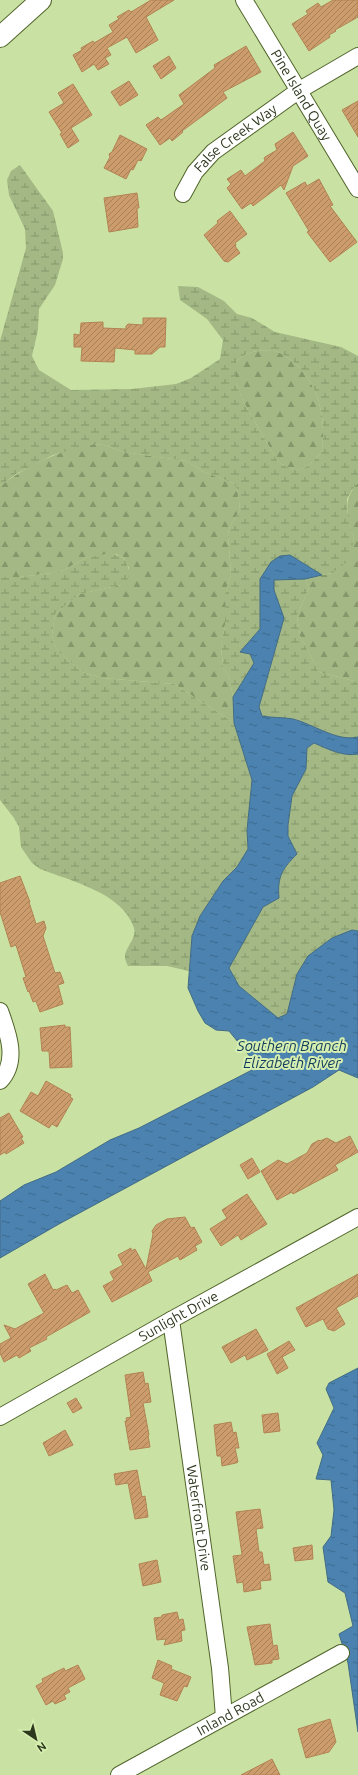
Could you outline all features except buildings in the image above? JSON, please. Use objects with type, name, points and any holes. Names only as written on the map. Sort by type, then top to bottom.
[{"type":"street","points":[[0,36],[41,0]]},
{"type":"street","name":"Pine Island Quay","points":[[244,0],[358,189]]},
{"type":"street","name":"False Creek Way","points":[[183,194],[195,172],[213,152],[298,90],[358,56]]},
{"type":"street","points":[[0,1011],[8,1032],[11,1048],[10,1064],[0,1081]]},
{"type":"street","name":"Sunlight Drive","points":[[0,1417],[171,1320],[358,1217]]},
{"type":"street","name":"Waterfront Drive","points":[[171,1320],[220,1668],[224,1717]]},
{"type":"street","name":"Inland Road","points":[[119,1775],[341,1653]]},
{"type":"green space","points":[[20,165],[53,211],[63,253],[63,259],[55,285],[39,309],[38,330],[32,356],[39,370],[71,390],[132,389],[176,384],[191,378],[220,359],[223,340],[207,319],[180,300],[178,286],[198,287],[224,301],[237,314],[252,318],[275,332],[341,347],[358,356],[358,483],[347,499],[347,510],[354,541],[348,561],[332,573],[322,575],[290,555],[260,579],[260,629],[240,652],[250,654],[254,663],[233,697],[229,676],[223,668],[221,644],[225,625],[225,594],[231,575],[228,534],[230,526],[240,510],[238,491],[233,483],[204,472],[186,461],[124,452],[104,445],[94,444],[53,455],[16,474],[0,486],[0,341],[26,248],[25,229],[9,195],[7,180],[11,171]],"holes":[[[273,350],[296,364],[312,384],[321,408],[323,421],[323,442],[319,456],[311,464],[298,469],[293,469],[278,462],[243,401],[236,383],[236,362],[244,355],[257,351]]]},
{"type":"green space","points":[[273,350],[296,364],[304,373],[312,384],[321,408],[323,421],[322,450],[311,464],[298,469],[293,469],[278,462],[243,401],[236,383],[236,362],[240,358],[248,353]]},
{"type":"green space","points":[[94,444],[104,445],[124,452],[186,461],[204,472],[233,483],[238,491],[240,510],[230,526],[228,534],[231,575],[225,594],[225,625],[221,645],[223,668],[229,676],[233,697],[234,723],[174,684],[103,678],[82,672],[60,653],[54,644],[52,635],[55,614],[80,594],[121,585],[129,568],[124,558],[116,554],[86,558],[60,572],[19,577],[0,577],[0,486],[22,471],[44,459],[68,450]]},
{"type":"green space","points":[[358,483],[358,682],[319,672],[300,636],[297,616],[309,588],[305,579],[332,573],[354,541],[347,510],[349,497],[352,490]]},
{"type":"green space","points":[[105,554],[121,556],[124,559],[128,567],[129,578],[121,585],[80,594],[55,614],[52,635],[54,644],[60,653],[82,672],[103,678],[174,684],[234,723],[252,780],[247,830],[248,849],[237,867],[223,881],[200,916],[192,936],[189,971],[167,966],[128,966],[125,957],[134,936],[134,928],[128,916],[108,897],[80,884],[40,869],[32,863],[21,847],[19,827],[0,800],[0,577],[19,577],[60,572],[86,558]]},
{"type":"green space","points":[[305,579],[309,588],[297,616],[300,636],[319,672],[358,682],[358,737],[350,738],[333,735],[293,719],[262,717],[259,707],[284,618],[274,590],[274,580]]},
{"type":"green space","points":[[314,743],[341,753],[352,755],[358,754],[358,931],[352,930],[297,974],[287,1015],[278,1018],[239,986],[229,968],[263,907],[279,898],[279,884],[282,873],[297,854],[288,836],[292,796],[306,769],[307,748]]},
{"type":"water","name":"Southern Branch Elizabeth River","points":[[290,555],[322,575],[305,579],[274,580],[274,590],[284,618],[259,707],[262,716],[293,719],[333,735],[350,738],[358,737],[358,754],[352,755],[341,753],[314,743],[307,748],[306,769],[292,796],[288,825],[288,836],[297,854],[282,873],[279,884],[279,898],[263,907],[229,968],[239,986],[278,1018],[287,1014],[297,974],[308,956],[332,938],[352,930],[358,931],[358,1078],[339,1070],[313,1087],[59,1224],[0,1258],[0,1201],[24,1185],[56,1172],[110,1140],[139,1128],[252,1070],[252,1059],[229,1031],[216,1030],[205,1023],[188,988],[192,936],[200,916],[223,881],[237,867],[248,849],[247,830],[252,780],[234,723],[233,697],[254,663],[250,654],[240,652],[260,629],[260,579],[271,562],[280,556]]},
{"type":"water","points":[[358,1368],[358,1732],[348,1663],[339,1634],[353,1626],[345,1593],[328,1582],[323,1547],[331,1536],[334,1510],[331,1480],[316,1479],[323,1455],[317,1443],[334,1408],[326,1389],[329,1383]]}]
